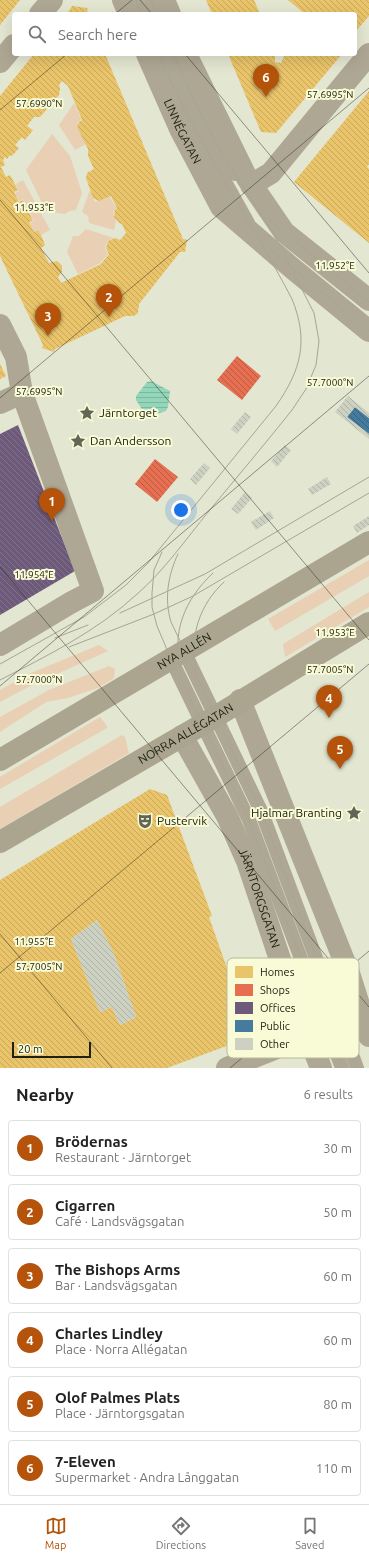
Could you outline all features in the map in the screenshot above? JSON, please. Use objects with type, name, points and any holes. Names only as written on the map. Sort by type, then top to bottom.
[{"type":"main road","name":"NYA ALLÉN","points":[[0,760],[369,542]]},
{"type":"main road","name":"NORRA ALLÉGATAN","points":[[0,842],[209,720],[369,623]]},
{"type":"street","points":[[42,12],[52,0]]},
{"type":"street","points":[[123,0],[128,12]]},
{"type":"street","points":[[164,0],[169,12]]},
{"type":"street","points":[[0,62],[12,47]]},
{"type":"street","points":[[251,185],[271,173],[369,54]]},
{"type":"street","name":"LINNÉGATAN","points":[[148,56],[180,132],[221,206],[254,234]]},
{"type":"street","points":[[187,56],[251,185],[284,232],[369,300]]},
{"type":"street","points":[[254,234],[292,268],[369,331]]},
{"type":"street","points":[[0,325],[16,357],[22,393],[93,591],[0,645]]},
{"type":"street","points":[[0,403],[22,393]]},
{"type":"street","points":[[240,700],[343,958]]},
{"type":"street","name":"JÄRNTORGSGATAN","points":[[182,736],[227,816],[247,861],[280,958]]},
{"type":"street","points":[[359,1002],[368,1028]]},
{"type":"street","points":[[227,1068],[259,1058]]},
{"type":"street","name":"JÄRNTORGSGATAN","points":[[320,1058],[321,1068]]},
{"type":"lane","points":[[136,0],[141,12]]},
{"type":"lane","points":[[151,0],[155,12]]},
{"type":"lane","points":[[160,56],[192,123],[254,234]]},
{"type":"lane","points":[[173,56],[221,152],[260,212],[284,232]]},
{"type":"lane","points":[[177,655],[209,720],[262,813],[316,958]]},
{"type":"lane","points":[[209,720],[249,820],[292,958]]},
{"type":"lane","points":[[333,1058],[342,1068]]},
{"type":"lane","points":[[353,1058],[357,1068]]},
{"type":"shaded area","points":[[74,103],[81,119],[78,122],[77,127],[86,144],[75,150],[59,125]]},
{"type":"shaded area","points":[[52,134],[70,156],[82,193],[76,210],[69,211],[65,214],[46,211],[26,170]]},
{"type":"shaded area","points":[[23,180],[50,230],[41,235],[38,229],[34,232],[30,223],[34,221],[23,199],[19,201],[15,193],[19,191],[16,184]]},
{"type":"shaded area","points":[[90,190],[95,202],[110,197],[116,208],[113,213],[116,221],[114,230],[89,223],[88,216],[82,212]]},
{"type":"shaded area","points":[[86,229],[113,238],[107,241],[105,248],[108,254],[100,263],[78,274],[67,252],[73,236],[79,236]]},
{"type":"shaded area","points":[[151,381],[170,391],[166,411],[150,416],[145,414],[136,400],[136,396],[147,382]]},
{"type":"shaded area","points":[[369,560],[369,576],[275,631],[268,619]]},
{"type":"shaded area","points":[[369,592],[369,607],[285,657],[283,644]]},
{"type":"shaded area","points":[[99,645],[108,651],[30,686],[0,702],[0,690],[31,673]]},
{"type":"shaded area","points":[[109,666],[115,669],[114,678],[98,688],[68,698],[46,702],[0,732],[0,717],[49,690]]},
{"type":"shaded area","points":[[100,717],[107,728],[0,789],[0,777]]},
{"type":"shaded area","points":[[122,735],[125,737],[129,753],[0,829],[0,807]]},
{"type":"building: Homes","points":[[0,0],[20,0],[0,25]]},
{"type":"building: Homes","points":[[206,0],[254,0],[259,12],[211,12]]},
{"type":"building: Homes","points":[[288,0],[369,0],[369,16],[357,30],[357,12],[303,12]]},
{"type":"building: Homes","points":[[72,6],[87,8],[88,12],[68,12]]},
{"type":"building: Homes","points":[[32,56],[106,56],[183,239],[187,240],[185,252],[180,252],[139,304],[138,313],[134,316],[125,316],[55,349],[54,352],[42,348],[43,345],[0,256],[0,96]],"holes":[[[62,81],[68,86],[82,120],[79,122],[77,127],[88,149],[88,156],[94,169],[87,173],[86,178],[93,198],[99,201],[111,196],[117,208],[115,210],[114,217],[119,223],[122,224],[126,233],[120,240],[115,238],[108,241],[106,248],[109,254],[101,264],[61,283],[58,277],[62,272],[62,266],[57,261],[49,263],[41,248],[45,245],[41,235],[38,230],[34,232],[29,222],[33,221],[23,200],[19,202],[14,192],[18,190],[10,175],[6,177],[1,167],[5,165],[3,160],[5,157],[7,159],[10,155],[12,156],[19,148],[15,145],[22,137],[25,140],[33,130],[27,126],[34,117],[40,117],[59,95],[59,85]]]},
{"type":"building: Homes","points":[[229,56],[275,56],[275,62],[281,63],[284,56],[340,56],[276,133],[261,132]]},
{"type":"building: Homes","points":[[369,91],[369,164],[367,167],[369,169],[369,243],[294,182]]},
{"type":"building: Homes","points":[[0,364],[6,376],[0,379]]},
{"type":"building: Homes","points":[[150,789],[167,795],[212,916],[209,917],[227,968],[227,1046],[167,1068],[0,1068],[0,880]],"holes":[[[97,920],[114,954],[136,1017],[120,1025],[112,1007],[100,1012],[71,939]]]},
{"type":"building: Shops","points":[[237,356],[261,376],[242,400],[217,380]]},
{"type":"building: Shops","points":[[155,459],[178,477],[157,502],[135,484]]},
{"type":"building: Offices","points":[[18,425],[75,571],[0,615],[0,434]]},
{"type":"building: Public","points":[[355,407],[369,418],[369,434],[347,417]]},
{"type":"building: Other","points":[[348,396],[369,413],[369,418],[355,407],[347,417],[369,434],[369,439],[335,412]]},
{"type":"building: Other","points":[[245,412],[251,417],[237,434],[231,429]]},
{"type":"building: Other","points":[[285,445],[291,450],[277,467],[271,461]]},
{"type":"building: Other","points":[[204,463],[210,468],[196,485],[190,479]]},
{"type":"building: Other","points":[[327,477],[331,484],[312,495],[308,489]]},
{"type":"building: Other","points":[[245,492],[252,498],[238,514],[231,509]]},
{"type":"building: Other","points":[[270,511],[274,518],[256,530],[251,522]]},
{"type":"building: Other","points":[[369,516],[369,525],[357,533],[353,526]]},
{"type":"building: Other","points":[[97,920],[114,954],[136,1017],[120,1025],[112,1007],[100,1012],[71,939]]},
{"type":"tram line","points":[[136,0],[141,12]]},
{"type":"tram line","points":[[151,0],[155,12]]},
{"type":"tram line","points":[[0,664],[84,617],[126,585],[148,563],[276,406],[285,393],[297,367],[300,355],[300,328],[292,299],[189,117],[160,56]]},
{"type":"tram line","points":[[0,680],[71,642],[105,620],[146,586],[156,576],[292,410],[306,389],[316,365],[319,341],[314,313],[274,234],[221,152],[195,102],[174,56]]},
{"type":"tram line","points":[[267,218],[369,302]]},
{"type":"tram line","points":[[261,241],[369,331]]},
{"type":"tram line","points":[[120,613],[205,574],[369,477]]},
{"type":"tram line","points":[[69,647],[154,614],[193,596],[369,493]]},
{"type":"tram line","points":[[162,552],[154,570],[152,593],[152,607],[157,626],[171,659],[249,820],[301,958]]},
{"type":"tram line","points":[[178,554],[168,587],[168,605],[171,622],[262,813],[316,958]]},
{"type":"tram line","points":[[181,672],[178,658],[178,644],[182,618],[194,594],[213,573]]},
{"type":"tram line","points":[[196,669],[194,645],[198,621],[209,600],[224,582]]},
{"type":"tram line","points":[[55,638],[88,625]]},
{"type":"tram line","points":[[338,1058],[342,1068]]},
{"type":"tram line","points":[[353,1058],[357,1068]]},
{"type":"place","name":"7-Eleven","points":[[266,97]]},
{"type":"place","name":"Cigarren","points":[[109,317]]},
{"type":"place","name":"The Bishops Arms","points":[[48,336]]},
{"type":"place","name":"Järntorget","points":[[87,413]]},
{"type":"place","name":"Dan Andersson","points":[[78,441]]},
{"type":"place","name":"Brödernas","points":[[52,521]]},
{"type":"place","name":"Charles Lindley","points":[[329,718]]},
{"type":"place","name":"Olof Palmes Plats","points":[[340,769]]},
{"type":"place","name":"Hjalmar Branting","points":[[354,813]]},
{"type":"place","name":"Pustervik","points":[[145,821]]}]
